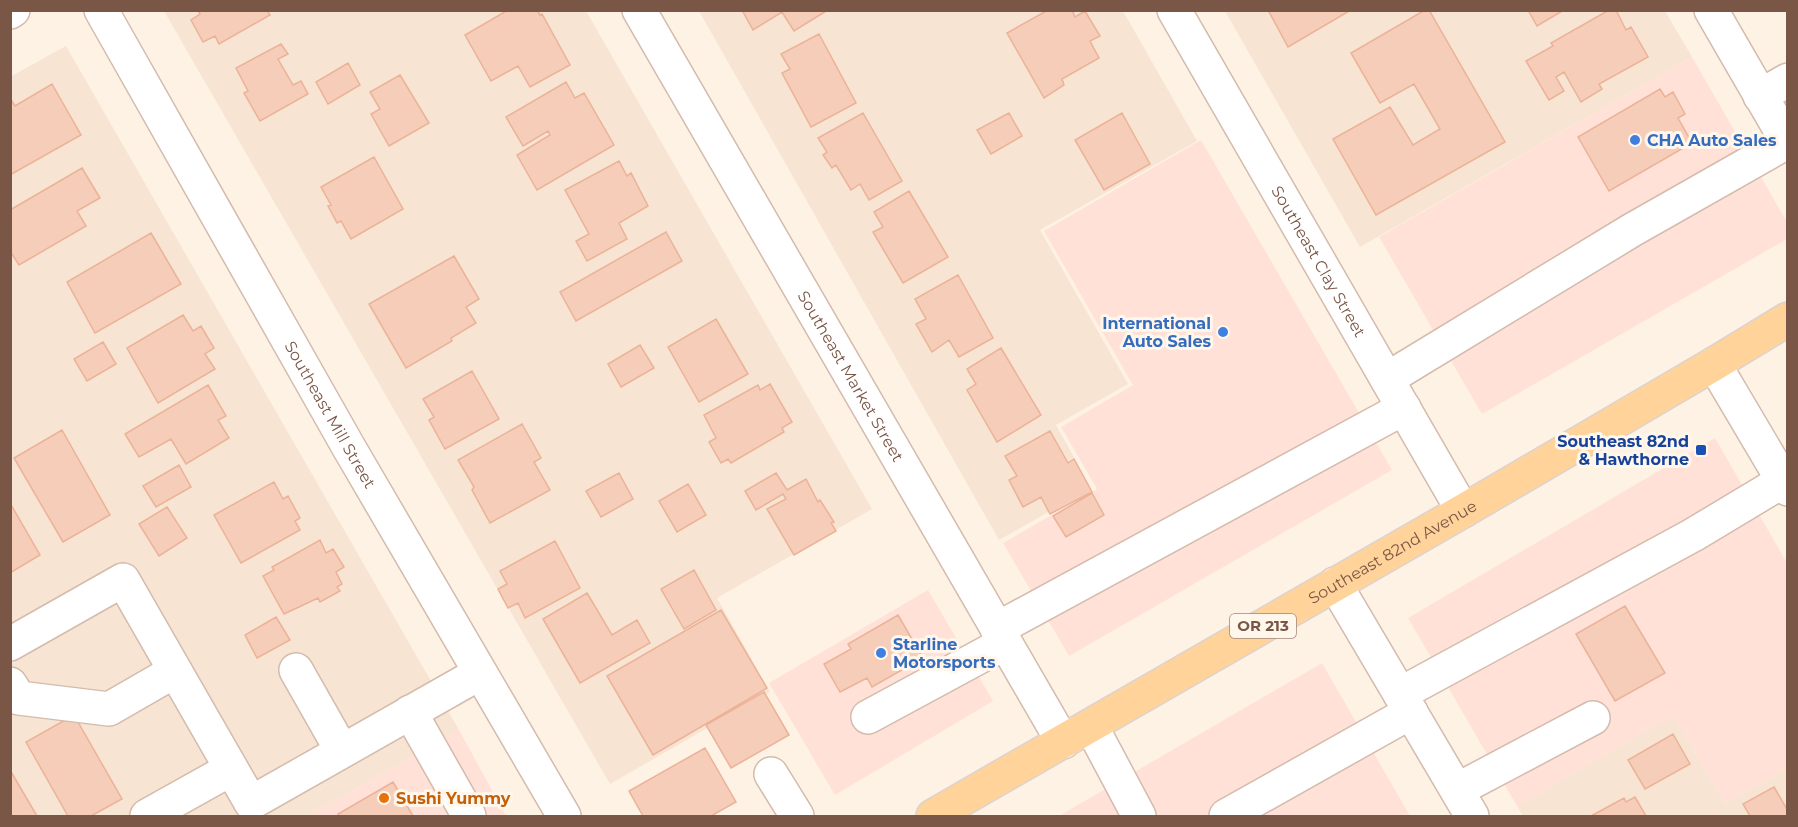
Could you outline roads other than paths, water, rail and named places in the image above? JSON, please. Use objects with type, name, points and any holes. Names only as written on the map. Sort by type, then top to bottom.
[{"type":"main road","name":"Southeast 82nd Avenue","points":[[933,816],[1786,323]]},
{"type":"street","name":"Southeast Mill Street","points":[[101,10],[348,446],[564,816]]},
{"type":"street","name":"Southeast Market Street","points":[[639,10],[1063,742]]},
{"type":"street","name":"Southeast Clay Street","points":[[1174,10],[1463,511]]},
{"type":"street","points":[[1388,380],[1632,230],[1787,143],[1774,88],[1711,10]]},
{"type":"street","points":[[1226,816],[1405,703],[1693,535],[1785,485],[1714,364]]},
{"type":"street","points":[[868,717],[1001,636],[1404,408]]},
{"type":"street","points":[[10,644],[123,580],[251,803],[480,673]]},
{"type":"street","points":[[1335,584],[1465,803],[1593,718]]},
{"type":"street","points":[[296,670],[342,751]]},
{"type":"street","points":[[10,684],[19,698],[109,709],[175,671]]},
{"type":"street","points":[[410,712],[469,816]]},
{"type":"street","points":[[1091,726],[1139,816]]},
{"type":"street","points":[[147,816],[231,769]]},
{"type":"street","points":[[771,774],[797,816]]},
{"type":"place","name":"CHA Auto Sales","points":[[1635,140]]},
{"type":"place","name":"International Auto Sales","points":[[1223,332]]},
{"type":"place","name":"Southeast 82nd & Hawthorne","points":[[1701,450]]},
{"type":"place","name":"Starline Motorsports","points":[[881,653]]},
{"type":"place","name":"Sushi Yummy","points":[[384,798]]}]
